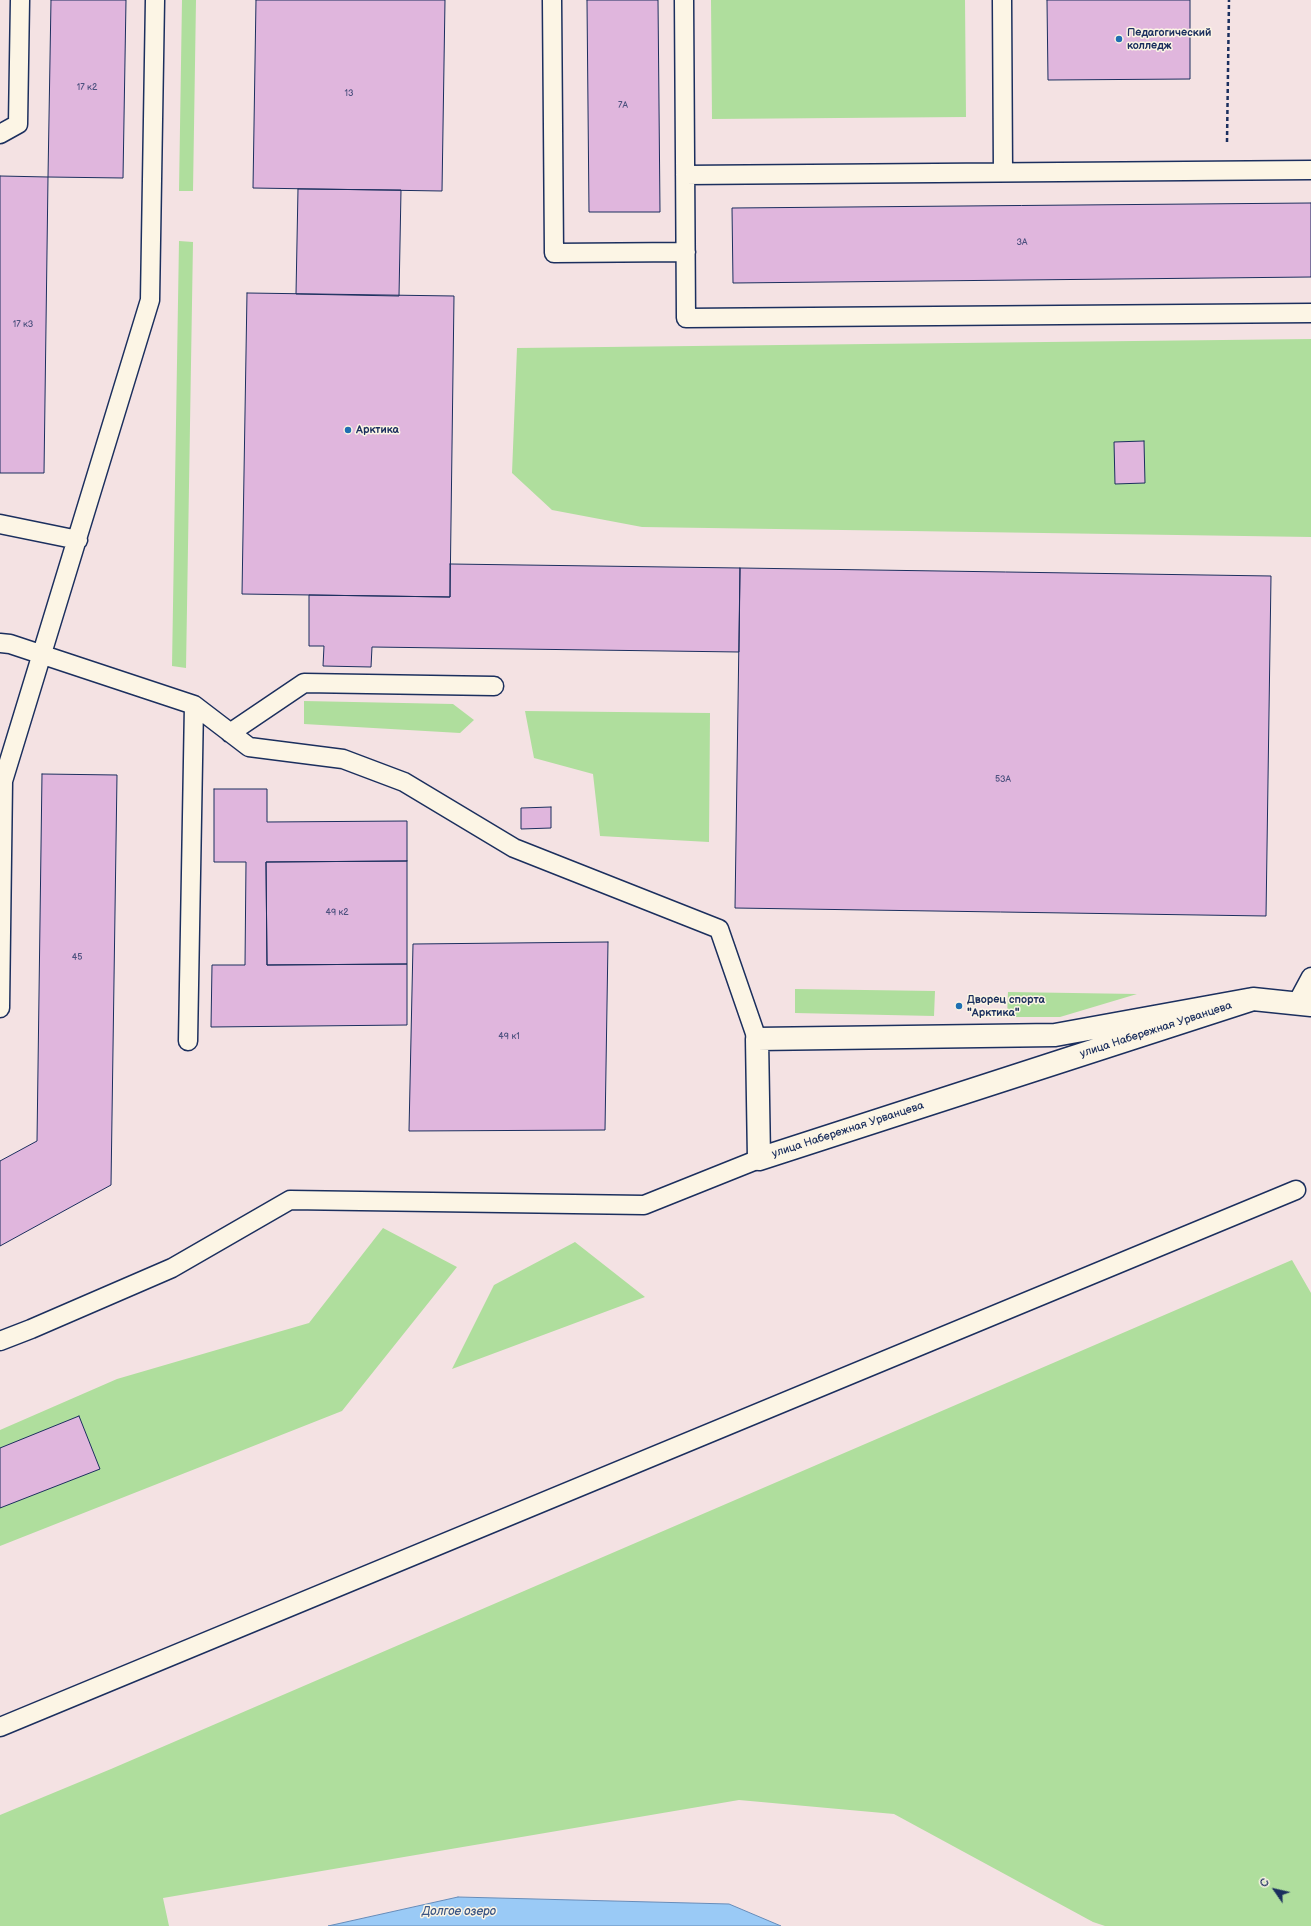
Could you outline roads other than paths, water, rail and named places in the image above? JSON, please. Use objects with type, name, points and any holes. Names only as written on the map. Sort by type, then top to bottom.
[{"type":"street","name":"улица Набережная Урванцева","points":[[1253,999],[759,1159],[758,1039],[1055,1035],[1253,999],[1304,1004]]},
{"type":"lane","points":[[0,134],[18,124],[20,0]]},
{"type":"lane","points":[[0,1008],[3,782],[150,300],[155,0]]},
{"type":"lane","points":[[552,0],[554,253],[686,252]]},
{"type":"lane","points":[[684,0],[686,318],[1311,312]]},
{"type":"lane","points":[[1002,0],[1003,172]]},
{"type":"lane","points":[[685,175],[1311,170]]},
{"type":"lane","points":[[0,524],[78,540]]},
{"type":"lane","points":[[0,644],[10,644],[194,706],[249,747],[343,759],[404,782],[514,848],[719,929],[758,1039]]},
{"type":"lane","points":[[230,733],[304,683],[494,686]]},
{"type":"lane","points":[[188,1041],[194,706]]},
{"type":"lane","points":[[1304,1004],[1311,977]]},
{"type":"lane","points":[[0,1341],[172,1268],[290,1200],[644,1205],[759,1159]]},
{"type":"lane","points":[[0,1727],[1296,1190]]},
{"type":"water","name":"Долгое озеро","points":[[458,1897],[729,1904],[781,1926],[328,1926]]},
{"type":"place","name":"Педагогический колледж","points":[[1119,39]]},
{"type":"place","name":"Арктика","points":[[348,430]]},
{"type":"place","name":"Дворец спорта \"Арктика\"","points":[[959,1006]]}]
